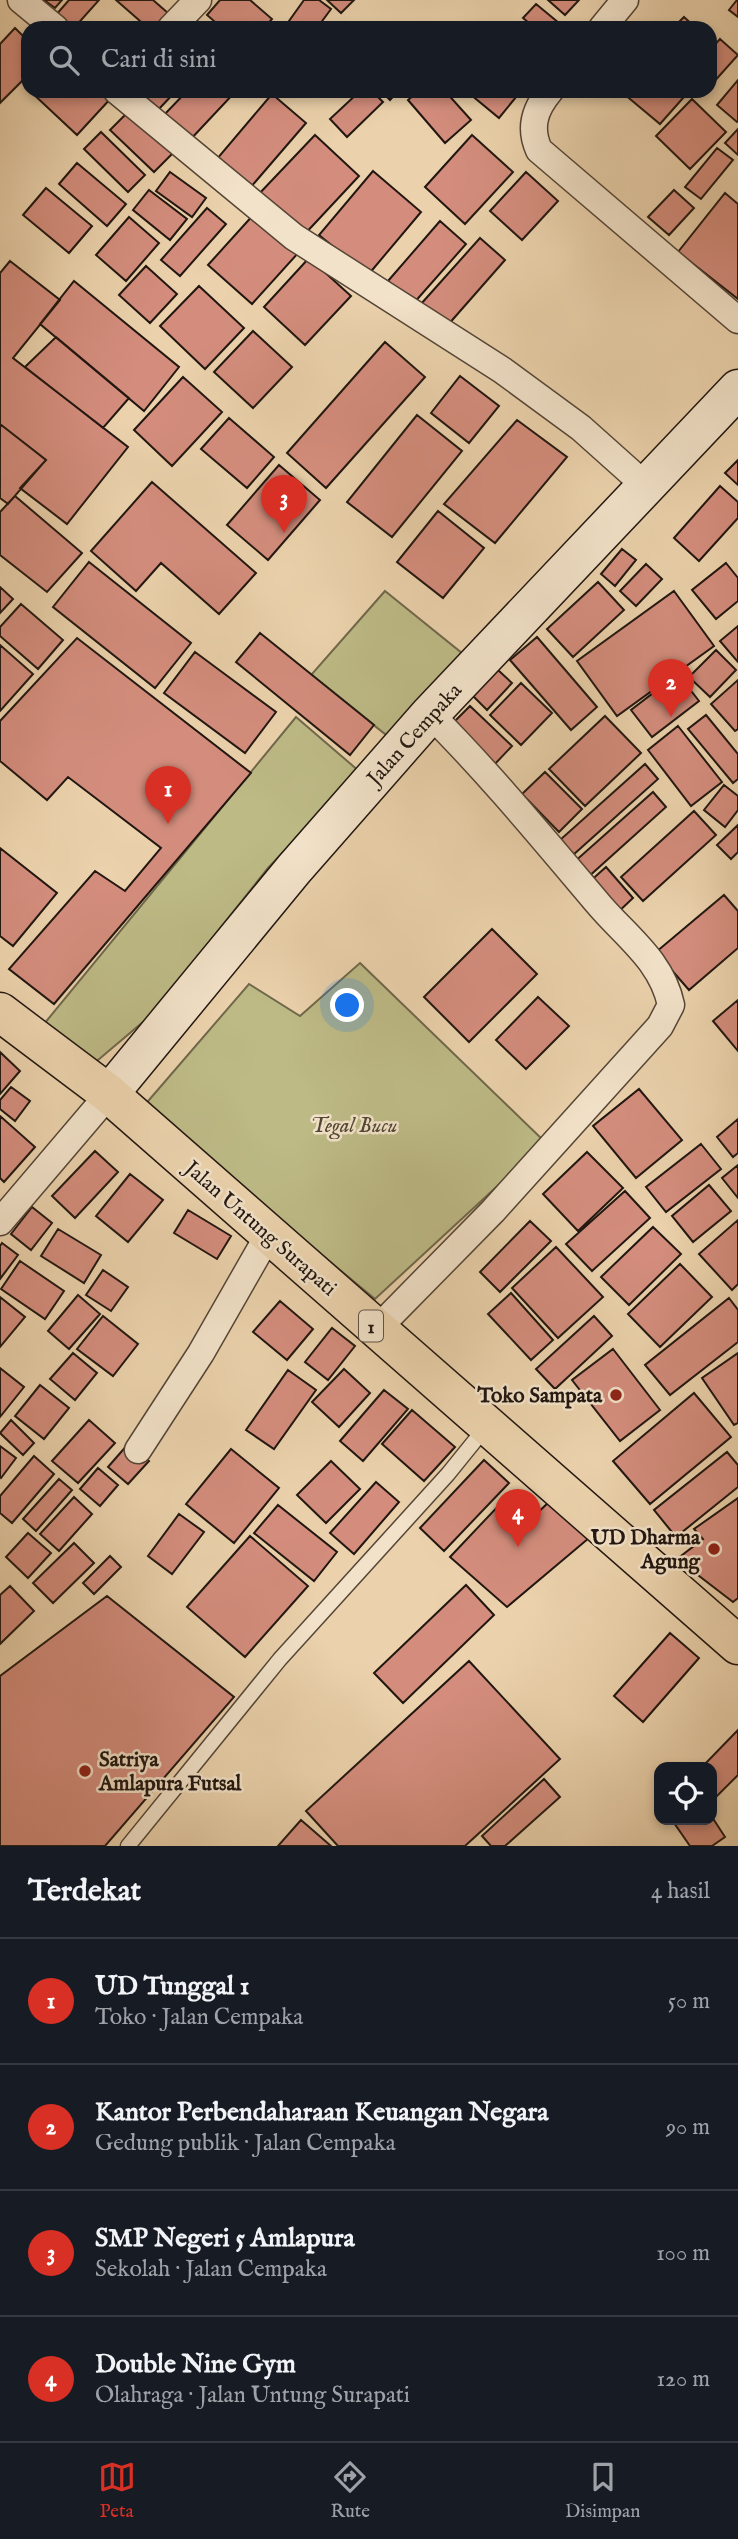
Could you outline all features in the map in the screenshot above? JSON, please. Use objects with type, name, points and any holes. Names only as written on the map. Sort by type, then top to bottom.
[{"type":"highway","name":"Jalan Untung Surapati","points":[[0,1012],[109,1094],[738,1645]]},
{"type":"street","points":[[21,0],[46,21]]},
{"type":"street","points":[[178,21],[198,0]]},
{"type":"street","points":[[608,21],[625,0]]},
{"type":"street","points":[[125,98],[294,237],[502,370],[581,428],[647,487]]},
{"type":"street","points":[[546,98],[534,118],[533,136],[539,150],[738,320]]},
{"type":"street","name":"Jalan Cempaka","points":[[109,1094],[294,869],[430,714],[738,389]]},
{"type":"street","points":[[376,1330],[493,1211],[660,1026],[671,1005],[663,976],[647,955],[602,908],[479,764],[430,714]]},
{"type":"street","points":[[0,1222],[109,1094]]},
{"type":"street","points":[[138,1450],[201,1353],[270,1234]]},
{"type":"lane","points":[[128,1846],[280,1658],[448,1474],[488,1424]]},
{"type":"green space","points":[[385,591],[463,654],[390,738],[311,675]]},
{"type":"green space","points":[[296,717],[360,772],[268,868],[150,1016],[91,1066],[44,1024]]},
{"type":"green space","name":"Tegal Bucu","points":[[360,963],[545,1142],[375,1299],[143,1107],[249,984],[300,1016]]},
{"type":"building","points":[[44,0],[62,0],[55,8]]},
{"type":"building","points":[[69,0],[99,0],[80,21],[60,21],[55,16]]},
{"type":"building","points":[[116,0],[153,0],[168,13],[161,21],[140,21]]},
{"type":"building","points":[[220,0],[250,0],[272,19],[214,21],[207,15]]},
{"type":"building","points":[[304,0],[319,0],[331,9],[322,21],[289,21]]},
{"type":"building","points":[[327,0],[354,0],[341,13]]},
{"type":"building","points":[[548,0],[579,0],[565,15]]},
{"type":"building","points":[[738,0],[738,17],[729,10]]},
{"type":"building","points":[[536,4],[557,21],[527,21],[523,18]]},
{"type":"building","points":[[15,28],[21,34],[21,82],[0,103],[0,44]]},
{"type":"building","points":[[720,39],[738,55],[717,78],[717,42]]},
{"type":"building","points":[[738,80],[738,121],[737,122],[717,105]]},
{"type":"building","points":[[37,98],[111,98],[77,135]]},
{"type":"building","points":[[143,98],[169,98],[157,111]]},
{"type":"building","points":[[180,98],[229,98],[189,141],[163,116]]},
{"type":"building","points":[[269,98],[277,98],[306,123],[250,188],[216,160]]},
{"type":"building","points":[[352,98],[379,98],[383,102],[347,137],[330,119]]},
{"type":"building","points":[[451,98],[471,120],[445,143],[408,100]]},
{"type":"building","points":[[475,98],[515,98],[499,118]]},
{"type":"building","points":[[629,98],[683,98],[660,124]]},
{"type":"building","points":[[692,99],[726,132],[690,169],[656,136]]},
{"type":"building","points":[[130,110],[174,152],[154,172],[110,130]]},
{"type":"building","points":[[738,129],[738,155],[725,143]]},
{"type":"building","points":[[101,132],[145,175],[128,192],[84,149]]},
{"type":"building","points":[[315,135],[359,176],[302,237],[257,196]]},
{"type":"building","points":[[472,135],[513,172],[465,224],[425,187]]},
{"type":"building","points":[[717,148],[733,160],[701,199],[685,187]]},
{"type":"building","points":[[77,163],[126,204],[107,226],[59,184]]},
{"type":"building","points":[[373,171],[421,212],[368,275],[319,235]]},
{"type":"building","points":[[170,172],[206,198],[192,217],[156,191]]},
{"type":"building","points":[[526,172],[558,201],[522,240],[490,211]]},
{"type":"building","points":[[46,188],[92,226],[69,253],[23,215]]},
{"type":"building","points":[[149,190],[187,219],[170,240],[133,210]]},
{"type":"building","points":[[674,190],[694,208],[669,235],[648,217]]},
{"type":"building","points":[[725,193],[738,204],[738,299],[678,252]]},
{"type":"building","points":[[207,208],[226,224],[180,276],[161,260]]},
{"type":"building","points":[[255,213],[299,252],[252,304],[208,265]]},
{"type":"building","points":[[129,217],[159,243],[126,281],[96,255]]},
{"type":"building","points":[[440,221],[466,244],[413,304],[388,281]]},
{"type":"building","points":[[480,238],[505,260],[447,326],[421,304]]},
{"type":"building","points":[[309,258],[351,296],[305,345],[264,307]]},
{"type":"building","points":[[10,261],[60,300],[13,358],[128,447],[67,524],[20,488],[46,460],[0,424],[0,273]]},
{"type":"building","points":[[146,266],[177,294],[150,323],[119,295]]},
{"type":"building","points":[[74,281],[179,367],[144,411],[40,324]]},
{"type":"building","points":[[199,286],[244,328],[205,369],[160,326]]},
{"type":"building","points":[[253,331],[292,367],[253,408],[214,372]]},
{"type":"building","points":[[56,337],[129,398],[103,428],[25,367]]},
{"type":"building","points":[[385,342],[425,377],[326,488],[287,453]]},
{"type":"building","points":[[460,376],[499,406],[469,443],[431,413]]},
{"type":"building","points":[[183,377],[222,412],[172,466],[134,430]]},
{"type":"building","points":[[417,415],[462,451],[392,537],[347,502]]},
{"type":"building","points":[[229,418],[274,457],[247,488],[201,449]]},
{"type":"building","points":[[517,420],[567,457],[495,543],[444,504]]},
{"type":"building","points":[[0,424],[46,460],[8,504],[0,498]]},
{"type":"building","points":[[738,460],[738,485],[725,473]]},
{"type":"building","points":[[279,465],[320,500],[268,560],[227,525]]},
{"type":"building","points":[[152,482],[256,573],[219,614],[161,563],[136,591],[91,551]]},
{"type":"building","points":[[720,486],[738,502],[738,518],[699,561],[674,538]]},
{"type":"building","points":[[15,496],[82,553],[47,592],[0,555],[0,512]]},
{"type":"building","points":[[438,511],[484,548],[443,598],[397,562]]},
{"type":"building","points":[[622,549],[636,560],[615,586],[601,574]]},
{"type":"building","points":[[89,562],[191,643],[155,688],[53,607]]},
{"type":"building","points":[[726,563],[738,578],[738,601],[716,619],[692,590]]},
{"type":"building","points":[[646,564],[662,579],[636,606],[620,591]]},
{"type":"building","points":[[598,582],[624,610],[573,657],[547,629]]},
{"type":"building","points":[[0,587],[13,599],[0,613]]},
{"type":"building","points":[[674,591],[714,646],[617,716],[577,661]]},
{"type":"building","points":[[21,604],[63,640],[38,669],[0,636],[0,627]]},
{"type":"building","points":[[738,626],[738,662],[720,641]]},
{"type":"building","points":[[260,633],[374,725],[350,755],[236,662]]},
{"type":"building","points":[[537,637],[597,707],[571,730],[510,660]]},
{"type":"building","points":[[77,638],[251,773],[54,1004],[9,969],[95,871],[125,891],[161,848],[68,777],[47,800],[0,761],[0,721]]},
{"type":"building","points":[[0,645],[33,674],[0,711]]},
{"type":"building","points":[[716,650],[736,670],[710,697],[689,677]]},
{"type":"building","points":[[195,652],[276,712],[245,753],[164,693]]},
{"type":"building","points":[[498,670],[512,683],[487,710],[473,696]]},
{"type":"building","points":[[678,674],[699,701],[652,737],[631,710]]},
{"type":"building","points":[[738,680],[738,729],[735,731],[711,704]]},
{"type":"building","points":[[521,683],[552,713],[521,745],[490,715]]},
{"type":"building","points":[[470,706],[512,746],[493,766],[451,725]]},
{"type":"building","points":[[706,715],[738,754],[738,779],[733,783],[688,729]]},
{"type":"building","points":[[605,716],[641,753],[585,806],[549,769]]},
{"type":"building","points":[[678,726],[722,782],[691,806],[648,750]]},
{"type":"building","points":[[645,764],[658,779],[573,855],[560,840]]},
{"type":"building","points":[[545,772],[582,809],[559,832],[522,794]]},
{"type":"building","points":[[724,785],[738,796],[738,810],[725,827],[704,810]]},
{"type":"building","points":[[653,792],[666,807],[587,878],[573,863]]},
{"type":"building","points":[[694,811],[716,835],[643,901],[621,877]]},
{"type":"building","points":[[738,825],[738,852],[731,859],[717,845]]},
{"type":"building","points":[[0,848],[57,893],[13,946],[0,936]]},
{"type":"building","points":[[606,867],[633,898],[615,915],[587,884]]},
{"type":"building","points":[[724,895],[738,911],[738,948],[689,990],[656,952]]},
{"type":"building","points":[[492,929],[537,974],[469,1042],[424,997]]},
{"type":"building","points":[[538,997],[569,1026],[526,1069],[496,1040]]},
{"type":"building","points":[[738,1000],[738,1051],[713,1021]]},
{"type":"building","points":[[0,1052],[20,1071],[0,1094]]},
{"type":"building","points":[[11,1087],[30,1101],[15,1121],[0,1109],[0,1100]]},
{"type":"building","points":[[639,1089],[682,1140],[636,1178],[593,1126]]},
{"type":"building","points":[[0,1116],[35,1147],[4,1182],[0,1178]]},
{"type":"building","points":[[738,1119],[738,1153],[733,1157],[717,1137]]},
{"type":"building","points":[[701,1144],[721,1169],[666,1212],[646,1187]]},
{"type":"building","points":[[95,1151],[118,1172],[75,1218],[52,1196]]},
{"type":"building","points":[[587,1152],[623,1188],[578,1231],[543,1194]]},
{"type":"building","points":[[738,1165],[738,1198],[722,1178]]},
{"type":"building","points":[[130,1174],[163,1200],[128,1242],[96,1216]]},
{"type":"building","points":[[709,1185],[731,1211],[693,1242],[672,1216]]},
{"type":"building","points":[[625,1191],[650,1218],[592,1271],[566,1244]]},
{"type":"building","points":[[32,1207],[52,1223],[31,1250],[11,1234]]},
{"type":"building","points":[[188,1210],[231,1236],[217,1259],[174,1233]]},
{"type":"building","points":[[738,1220],[738,1284],[732,1290],[699,1254]]},
{"type":"building","points":[[530,1221],[551,1241],[500,1292],[480,1272]]},
{"type":"building","points":[[653,1227],[681,1254],[629,1305],[601,1277]]},
{"type":"building","points":[[58,1229],[101,1255],[84,1283],[41,1256]]},
{"type":"building","points":[[2,1243],[18,1255],[0,1279],[0,1246]]},
{"type":"building","points":[[556,1247],[603,1297],[558,1338],[512,1288]]},
{"type":"building","points":[[20,1261],[64,1291],[45,1319],[1,1289]]},
{"type":"building","points":[[680,1264],[712,1297],[660,1347],[628,1314]]},
{"type":"building","points":[[103,1270],[128,1287],[111,1311],[86,1295]]},
{"type":"building","points":[[511,1293],[553,1340],[531,1360],[488,1314]]},
{"type":"building","points":[[78,1295],[100,1314],[69,1349],[48,1331]]},
{"type":"building","points":[[0,1297],[25,1317],[0,1347]]},
{"type":"building","points":[[729,1298],[738,1310],[738,1342],[670,1395],[645,1365]]},
{"type":"building","points":[[280,1301],[313,1329],[287,1360],[253,1332]]},
{"type":"building","points":[[103,1316],[138,1344],[113,1376],[77,1349]]},
{"type":"building","points":[[594,1316],[612,1336],[555,1389],[536,1369]]},
{"type":"building","points":[[332,1328],[355,1346],[328,1380],[305,1362]]},
{"type":"building","name":"Toko Sampata","points":[[613,1349],[660,1410],[620,1441],[572,1380]]},
{"type":"building","points":[[73,1353],[97,1373],[75,1400],[50,1379]]},
{"type":"building","points":[[738,1353],[738,1423],[734,1425],[702,1378]]},
{"type":"building","points":[[0,1368],[24,1387],[0,1417]]},
{"type":"building","points":[[344,1369],[370,1393],[339,1427],[312,1402]]},
{"type":"building","points":[[288,1370],[316,1390],[274,1449],[246,1430]]},
{"type":"building","points":[[40,1385],[69,1408],[44,1439],[15,1416]]},
{"type":"building","points":[[384,1390],[408,1409],[363,1461],[340,1441]]},
{"type":"building","points":[[694,1393],[731,1437],[650,1504],[613,1461]]},
{"type":"building","points":[[412,1410],[455,1447],[424,1481],[382,1444]]},
{"type":"building","points":[[11,1420],[34,1443],[23,1455],[0,1433]]},
{"type":"building","points":[[89,1420],[115,1443],[78,1483],[52,1461]]},
{"type":"building","points":[[129,1443],[149,1461],[128,1484],[108,1467]]},
{"type":"building","points":[[0,1446],[16,1458],[1,1478],[0,1477]]},
{"type":"building","points":[[231,1449],[279,1488],[234,1543],[186,1504]]},
{"type":"building","points":[[727,1452],[738,1465],[738,1487],[676,1537],[654,1510]]},
{"type":"building","points":[[34,1456],[54,1474],[12,1523],[0,1513],[0,1496]]},
{"type":"building","points":[[484,1460],[509,1483],[444,1551],[420,1528]]},
{"type":"building","points":[[331,1461],[360,1489],[326,1523],[297,1495]]},
{"type":"building","points":[[98,1468],[118,1485],[100,1506],[80,1489]]},
{"type":"building","points":[[59,1479],[72,1490],[36,1531],[23,1519]]},
{"type":"building","points":[[376,1482],[399,1502],[354,1554],[330,1533]]},
{"type":"building","points":[[74,1497],[92,1514],[59,1551],[40,1534]]},
{"type":"building","name":"UD Dharma Agung","points":[[738,1498],[738,1598],[733,1602],[677,1559],[703,1539],[694,1529]]},
{"type":"building","points":[[551,1500],[589,1538],[507,1607],[450,1557],[502,1502],[527,1523]]},
{"type":"building","points":[[278,1505],[337,1552],[314,1581],[254,1533]]},
{"type":"building","points":[[179,1514],[204,1532],[172,1574],[148,1556]]},
{"type":"building","points":[[28,1533],[51,1553],[28,1578],[6,1557]]},
{"type":"building","points":[[250,1536],[308,1586],[245,1657],[187,1607]]},
{"type":"building","points":[[74,1543],[94,1563],[53,1603],[33,1583]]},
{"type":"building","points":[[110,1556],[121,1567],[94,1594],[83,1583]]},
{"type":"building","points":[[466,1585],[494,1615],[403,1703],[374,1673]]},
{"type":"building","points":[[10,1586],[34,1611],[0,1644],[0,1595]]},
{"type":"building","name":"Satriya Amlapura Futsal","points":[[107,1596],[234,1697],[105,1846],[0,1846],[0,1676]]},
{"type":"building","points":[[670,1633],[699,1658],[643,1722],[614,1696]]},
{"type":"building","points":[[469,1661],[560,1759],[465,1846],[338,1846],[306,1811]]},
{"type":"building","points":[[738,1730],[738,1775],[717,1796],[717,1762],[707,1762]]},
{"type":"building","points":[[544,1779],[560,1797],[505,1846],[491,1846],[482,1836]]},
{"type":"building","points":[[301,1820],[331,1846],[278,1846]]},
{"type":"building","points":[[675,1825],[717,1825],[725,1837],[712,1846],[690,1846]]},
{"type":"place","name":"SMP Negeri 5 Amlapura","points":[[284,533]]},
{"type":"place","name":"Kantor Perbendaharaan Keuangan Negara","points":[[671,717]]},
{"type":"place","name":"UD Tunggal 1","points":[[168,824]]},
{"type":"place","name":"Toko Sampata","points":[[616,1395]]},
{"type":"place","name":"Double Nine Gym","points":[[518,1547]]},
{"type":"place","name":"UD Dharma Agung","points":[[714,1549]]},
{"type":"place","name":"Satriya Amlapura Futsal","points":[[85,1771]]}]
